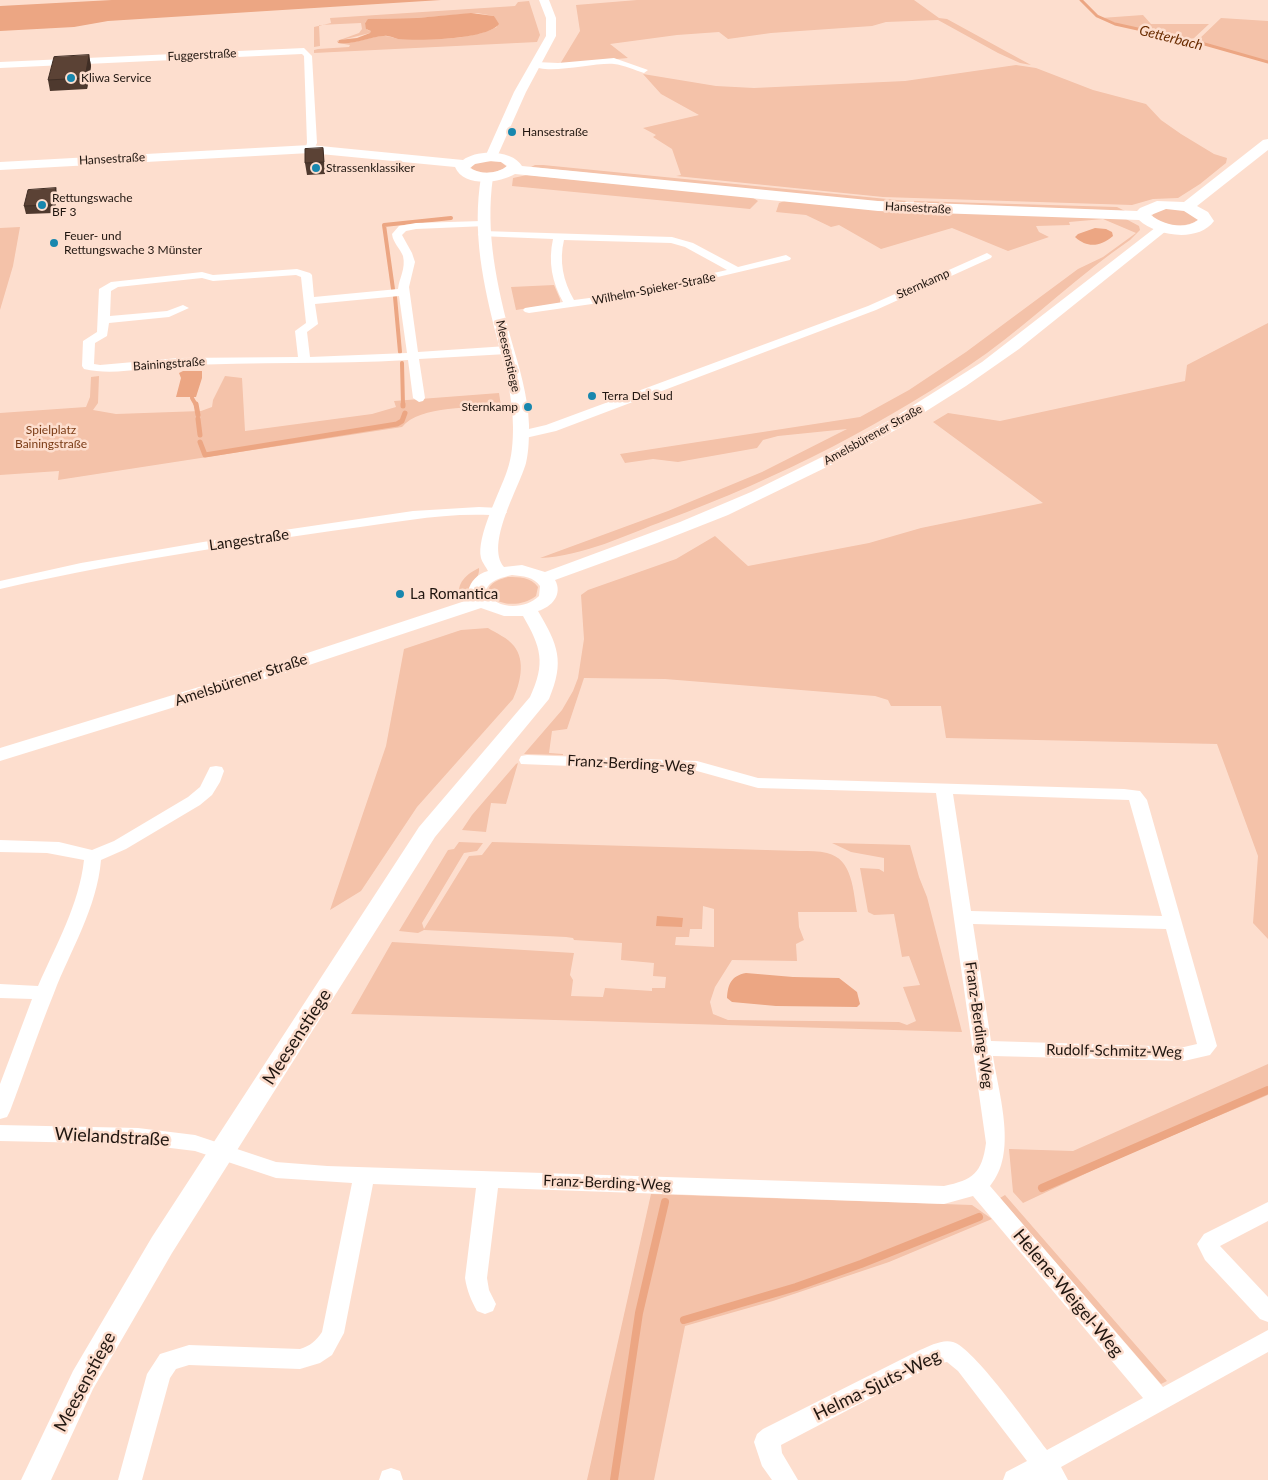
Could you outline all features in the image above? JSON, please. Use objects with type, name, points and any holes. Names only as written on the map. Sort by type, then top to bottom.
[{"type":"main road","points":[[1187,207],[1268,143]]},
{"type":"main road","name":"Hansestraße","points":[[0,166],[310,149],[464,164],[477,158],[491,157],[512,162],[515,167],[514,170]]},
{"type":"main road","name":"Hansestraße","points":[[464,164],[463,170],[466,172],[487,177],[505,174],[514,170],[878,206],[1144,216]]},
{"type":"main road","points":[[1156,206],[1187,207],[1203,215],[1206,221],[1188,229],[1165,227],[1150,222],[1144,216],[1145,211],[1156,206]]},
{"type":"street","points":[[491,157],[520,92],[551,36],[551,18],[544,0]]},
{"type":"street","name":"Fuggerstraße","points":[[0,65],[304,51],[308,56],[312,143],[310,149]]},
{"type":"street","points":[[536,65],[558,66],[614,61],[644,70]]},
{"type":"street","name":"Meesenstiege","points":[[487,177],[483,229],[491,283],[519,407],[521,434],[518,463],[500,512],[489,555],[491,562],[499,572]]},
{"type":"street","name":"Amelsbürener Straße","points":[[545,578],[688,525],[762,493],[875,435],[954,388],[1008,351],[1165,227]]},
{"type":"street","points":[[419,398],[403,287],[410,262],[405,250],[397,240],[397,234],[403,228],[483,229]]},
{"type":"street","name":"Wilhelm-Spieker-Straße","points":[[483,229],[559,236],[682,241],[737,271]]},
{"type":"street","name":"Wilhelm-Spieker-Straße","points":[[559,236],[555,269],[560,288],[571,305]]},
{"type":"street","name":"Sternkamp","points":[[521,434],[535,433],[551,428],[872,308],[987,256]]},
{"type":"street","name":"Wilhelm-Spieker-Straße","points":[[529,310],[652,291],[786,258]]},
{"type":"street","name":"Bainingstraße","points":[[304,361],[301,331],[312,324],[306,275],[297,272],[213,278],[202,275],[115,284],[105,289],[104,334],[89,341],[88,366],[100,369],[188,362],[304,361],[414,357],[507,350]]},
{"type":"street","points":[[309,301],[404,292]]},
{"type":"street","points":[[104,320],[169,314],[183,308]]},
{"type":"street","name":"Langestraße","points":[[1,584],[136,558],[255,539],[461,511],[500,512]]},
{"type":"street","points":[[525,570],[545,578],[549,584],[550,592],[546,599],[528,609],[503,610],[490,607],[476,596],[476,588],[480,581],[499,572],[525,570]]},
{"type":"street","name":"Amelsbürener Straße","points":[[0,755],[482,602]]},
{"type":"street","name":"Meesenstiege","points":[[36,1480],[84,1380],[162,1245],[427,832],[539,698],[547,681],[550,668],[550,653],[544,636],[528,609]]},
{"type":"street","name":"Franz-Berding-Weg","points":[[223,1152],[276,1170],[364,1176],[944,1195],[963,1192],[977,1186],[986,1179],[994,1164],[996,1143],[944,788],[758,783],[732,778],[697,766],[526,760]]},
{"type":"street","points":[[0,846],[66,849],[82,852],[93,857],[120,845],[194,801],[206,791],[216,771]]},
{"type":"street","name":"Rudolf-Schmitz-Weg","points":[[944,788],[1134,795],[1142,804],[1207,1046],[1203,1050],[1184,1054],[981,1048]]},
{"type":"street","points":[[0,1111],[44,993],[78,915],[93,867],[93,857]]},
{"type":"street","points":[[964,917],[1174,923]]},
{"type":"street","points":[[0,991],[44,993]]},
{"type":"street","name":"Wielandstraße","points":[[0,1133],[138,1136],[195,1143],[223,1152]]},
{"type":"street","points":[[130,1480],[159,1374],[168,1361],[189,1355],[300,1359],[314,1356],[326,1348],[333,1333],[364,1176]]},
{"type":"street","points":[[485,1304],[478,1292],[476,1278],[488,1179]]},
{"type":"street","name":"Helene-Weigel-Weg","points":[[977,1186],[1160,1401]]},
{"type":"street","points":[[1268,1211],[1212,1240],[1208,1244],[1213,1254],[1268,1312]]},
{"type":"street","points":[[1015,1480],[1050,1472],[1160,1401],[1268,1340]]},
{"type":"street","name":"Helma-Sjuts-Weg","points":[[786,1480],[767,1449],[766,1442],[772,1437],[941,1352],[951,1352],[959,1357],[1050,1472]]},
{"type":"green space","points":[[637,0],[914,0],[939,18],[947,19],[1031,65],[1020,63],[998,53],[938,20],[886,22],[872,26],[771,33],[728,39],[719,32],[677,35],[610,44],[628,58],[560,64],[580,31],[576,5]]},
{"type":"green space","points":[[529,1],[540,35],[537,42],[314,53],[314,50],[318,49],[349,47],[350,45],[338,43],[337,41],[359,33],[362,29],[361,23],[323,25],[331,23],[330,18],[515,6],[518,2]],"holes":[[[477,13],[494,16],[497,27],[486,32],[462,37],[400,39],[385,36],[352,42],[339,43],[338,41],[370,33],[372,31],[367,30],[365,22],[372,19],[417,18]]]},
{"type":"green space","points":[[1143,15],[1151,24],[1209,24],[1192,40],[1128,27],[1101,18]]},
{"type":"green space","points":[[1221,18],[1268,21],[1268,62],[1197,41]]},
{"type":"green space","points":[[319,26],[320,46],[314,47],[314,27]]},
{"type":"green space","points":[[1016,65],[1036,68],[1093,90],[1146,104],[1161,120],[1181,134],[1214,154],[1227,158],[1226,163],[1200,184],[1178,198],[1153,199],[1132,205],[883,197],[676,176],[681,175],[672,149],[653,137],[656,135],[643,128],[699,115],[661,94],[643,74],[716,86],[754,88],[905,81]]},
{"type":"green space","points":[[485,161],[501,162],[506,168],[489,173],[472,169],[471,167],[476,163]]},
{"type":"green space","points":[[535,165],[907,201],[898,205],[531,167]]},
{"type":"green space","points":[[527,175],[752,197],[758,201],[750,209],[512,186],[513,178]]},
{"type":"green space","points":[[787,200],[1126,219],[1139,226],[1140,230],[1130,240],[1093,267],[987,353],[873,425],[792,467],[708,504],[589,549],[540,558],[668,511],[762,472],[847,429],[778,436],[763,440],[757,448],[678,462],[653,459],[625,463],[620,454],[860,417],[909,390],[966,352],[1078,269],[1103,257],[1136,233],[1103,219],[1069,222],[1070,225],[1036,226],[1039,232],[1049,237],[1008,251],[952,228],[881,249],[839,225],[831,227],[806,215],[776,212],[779,203]]},
{"type":"green space","points":[[914,201],[1117,207],[1125,211],[914,203]]},
{"type":"green space","points":[[1180,208],[1198,218],[1198,220],[1180,226],[1162,223],[1152,216],[1157,209]]},
{"type":"green space","points":[[20,227],[13,266],[0,310],[0,228]]},
{"type":"green space","points":[[554,285],[560,303],[516,310],[511,287]]},
{"type":"green space","points":[[1268,323],[1268,939],[1253,923],[1258,856],[1217,744],[946,738],[941,706],[891,706],[888,700],[875,696],[665,679],[584,678],[567,729],[552,731],[549,753],[563,755],[524,754],[562,710],[573,691],[578,678],[584,639],[581,595],[588,590],[676,559],[715,536],[748,566],[869,543],[921,528],[1043,503],[933,422],[948,413],[1000,421],[1185,381],[1187,365]]},
{"type":"green space","name":"Spielplatz Bainingstraße","points":[[99,376],[98,403],[93,410],[116,414],[201,411],[212,407],[213,400],[225,376],[242,378],[245,431],[372,414],[396,407],[394,401],[499,393],[501,406],[434,411],[410,420],[402,427],[58,480],[59,471],[0,475],[0,413],[86,407],[90,397],[91,377]]},
{"type":"green space","points":[[479,568],[478,576],[461,598],[459,588],[463,580]]},
{"type":"green space","points":[[508,577],[532,581],[538,587],[536,596],[525,602],[513,604],[503,603],[494,599],[489,594],[489,588],[495,582]]},
{"type":"green space","points":[[488,628],[509,641],[518,652],[521,672],[513,699],[417,807],[361,891],[330,910],[386,746],[404,649],[461,630]]},
{"type":"green space","points":[[518,763],[506,804],[491,803],[486,832],[462,830],[472,815]]},
{"type":"green space","points":[[459,842],[483,843],[477,851],[464,853],[422,923],[424,929],[469,856],[482,855],[492,842],[810,851],[836,856],[847,869],[850,877],[857,912],[798,912],[799,927],[804,940],[796,944],[797,961],[732,960],[715,987],[710,1002],[713,1014],[728,1020],[899,1022],[907,1025],[916,1021],[903,987],[920,985],[909,956],[902,957],[894,914],[874,915],[868,912],[860,868],[879,869],[884,872],[884,858],[851,852],[832,843],[910,845],[927,897],[962,1032],[351,1014],[392,942],[574,953],[570,975],[573,980],[571,996],[603,997],[605,988],[652,991],[652,988],[665,988],[666,977],[653,976],[654,963],[621,960],[622,943],[574,940],[573,938],[566,937],[424,930],[418,933],[399,931],[448,850],[454,849]],"holes":[[[703,906],[714,909],[714,947],[675,945],[676,937],[689,937],[690,929],[702,929]]]},
{"type":"green space","points":[[1268,1064],[1268,1095],[1119,1158],[1023,1203],[1013,1192],[1009,1149],[1073,1151]]},
{"type":"green space","points":[[651,1194],[972,1205],[992,1219],[889,1262],[773,1301],[685,1326],[654,1480],[587,1480]]},
{"type":"green space","points":[[1005,1195],[1167,1381],[1161,1384],[1000,1198]]},
{"type":"shaded area","points":[[112,0],[441,0],[108,21],[74,27],[0,31],[0,6]]},
{"type":"shaded area","points":[[471,13],[494,16],[499,24],[481,33],[452,38],[408,40],[386,36],[350,43],[338,43],[339,40],[357,38],[370,33],[371,31],[366,29],[365,23],[368,19],[417,18]]},
{"type":"shaded area","points":[[1095,228],[1106,229],[1112,232],[1113,236],[1104,242],[1094,245],[1080,241],[1075,237],[1078,234]]},
{"type":"shaded area","points":[[183,371],[202,371],[202,378],[196,397],[176,397],[181,378],[179,373]]},
{"type":"shaded area","points":[[657,916],[683,918],[682,927],[656,926]]},
{"type":"shaded area","points":[[746,973],[839,978],[857,992],[860,1004],[857,1007],[776,1006],[732,1002],[727,998],[729,985],[737,976]]},
{"type":"building","points":[[89,55],[85,78],[48,80],[54,57]]},
{"type":"building","points":[[323,148],[324,162],[305,163],[305,149]]},
{"type":"building","points":[[56,188],[52,205],[24,206],[28,190]]},
{"type":"waterway","name":"Getterbach","points":[[1081,0],[1097,16],[1115,24],[1201,43],[1268,62]]},
{"type":"waterway","points":[[393,289],[384,225],[451,218]]},
{"type":"waterway","points":[[395,297],[400,352]]},
{"type":"waterway","points":[[402,363],[403,405]]},
{"type":"waterway","points":[[192,398],[196,405]]},
{"type":"waterway","points":[[196,404],[198,415]]},
{"type":"waterway","points":[[200,442],[205,455],[397,424],[402,421],[405,413]]},
{"type":"waterway","points":[[198,419],[200,435]]},
{"type":"waterway","points":[[1042,1188],[1268,1090]]},
{"type":"waterway","points":[[614,1480],[639,1313],[665,1202]]},
{"type":"waterway","points":[[684,1320],[796,1287],[861,1264],[979,1217]]},
{"type":"place","name":"Kliwa Service","points":[[71,78]]},
{"type":"place","name":"Hansestraße","points":[[512,132]]},
{"type":"place","name":"Strassenklassiker","points":[[316,168]]},
{"type":"place","name":"Rettungswache BF 3","points":[[42,205]]},
{"type":"place","name":"Feuer- und Rettungswache 3 Münster","points":[[54,243]]},
{"type":"place","name":"Terra Del Sud","points":[[592,396]]},
{"type":"place","name":"Sternkamp","points":[[528,407]]},
{"type":"place","name":"La Romantica","points":[[400,594]]}]
